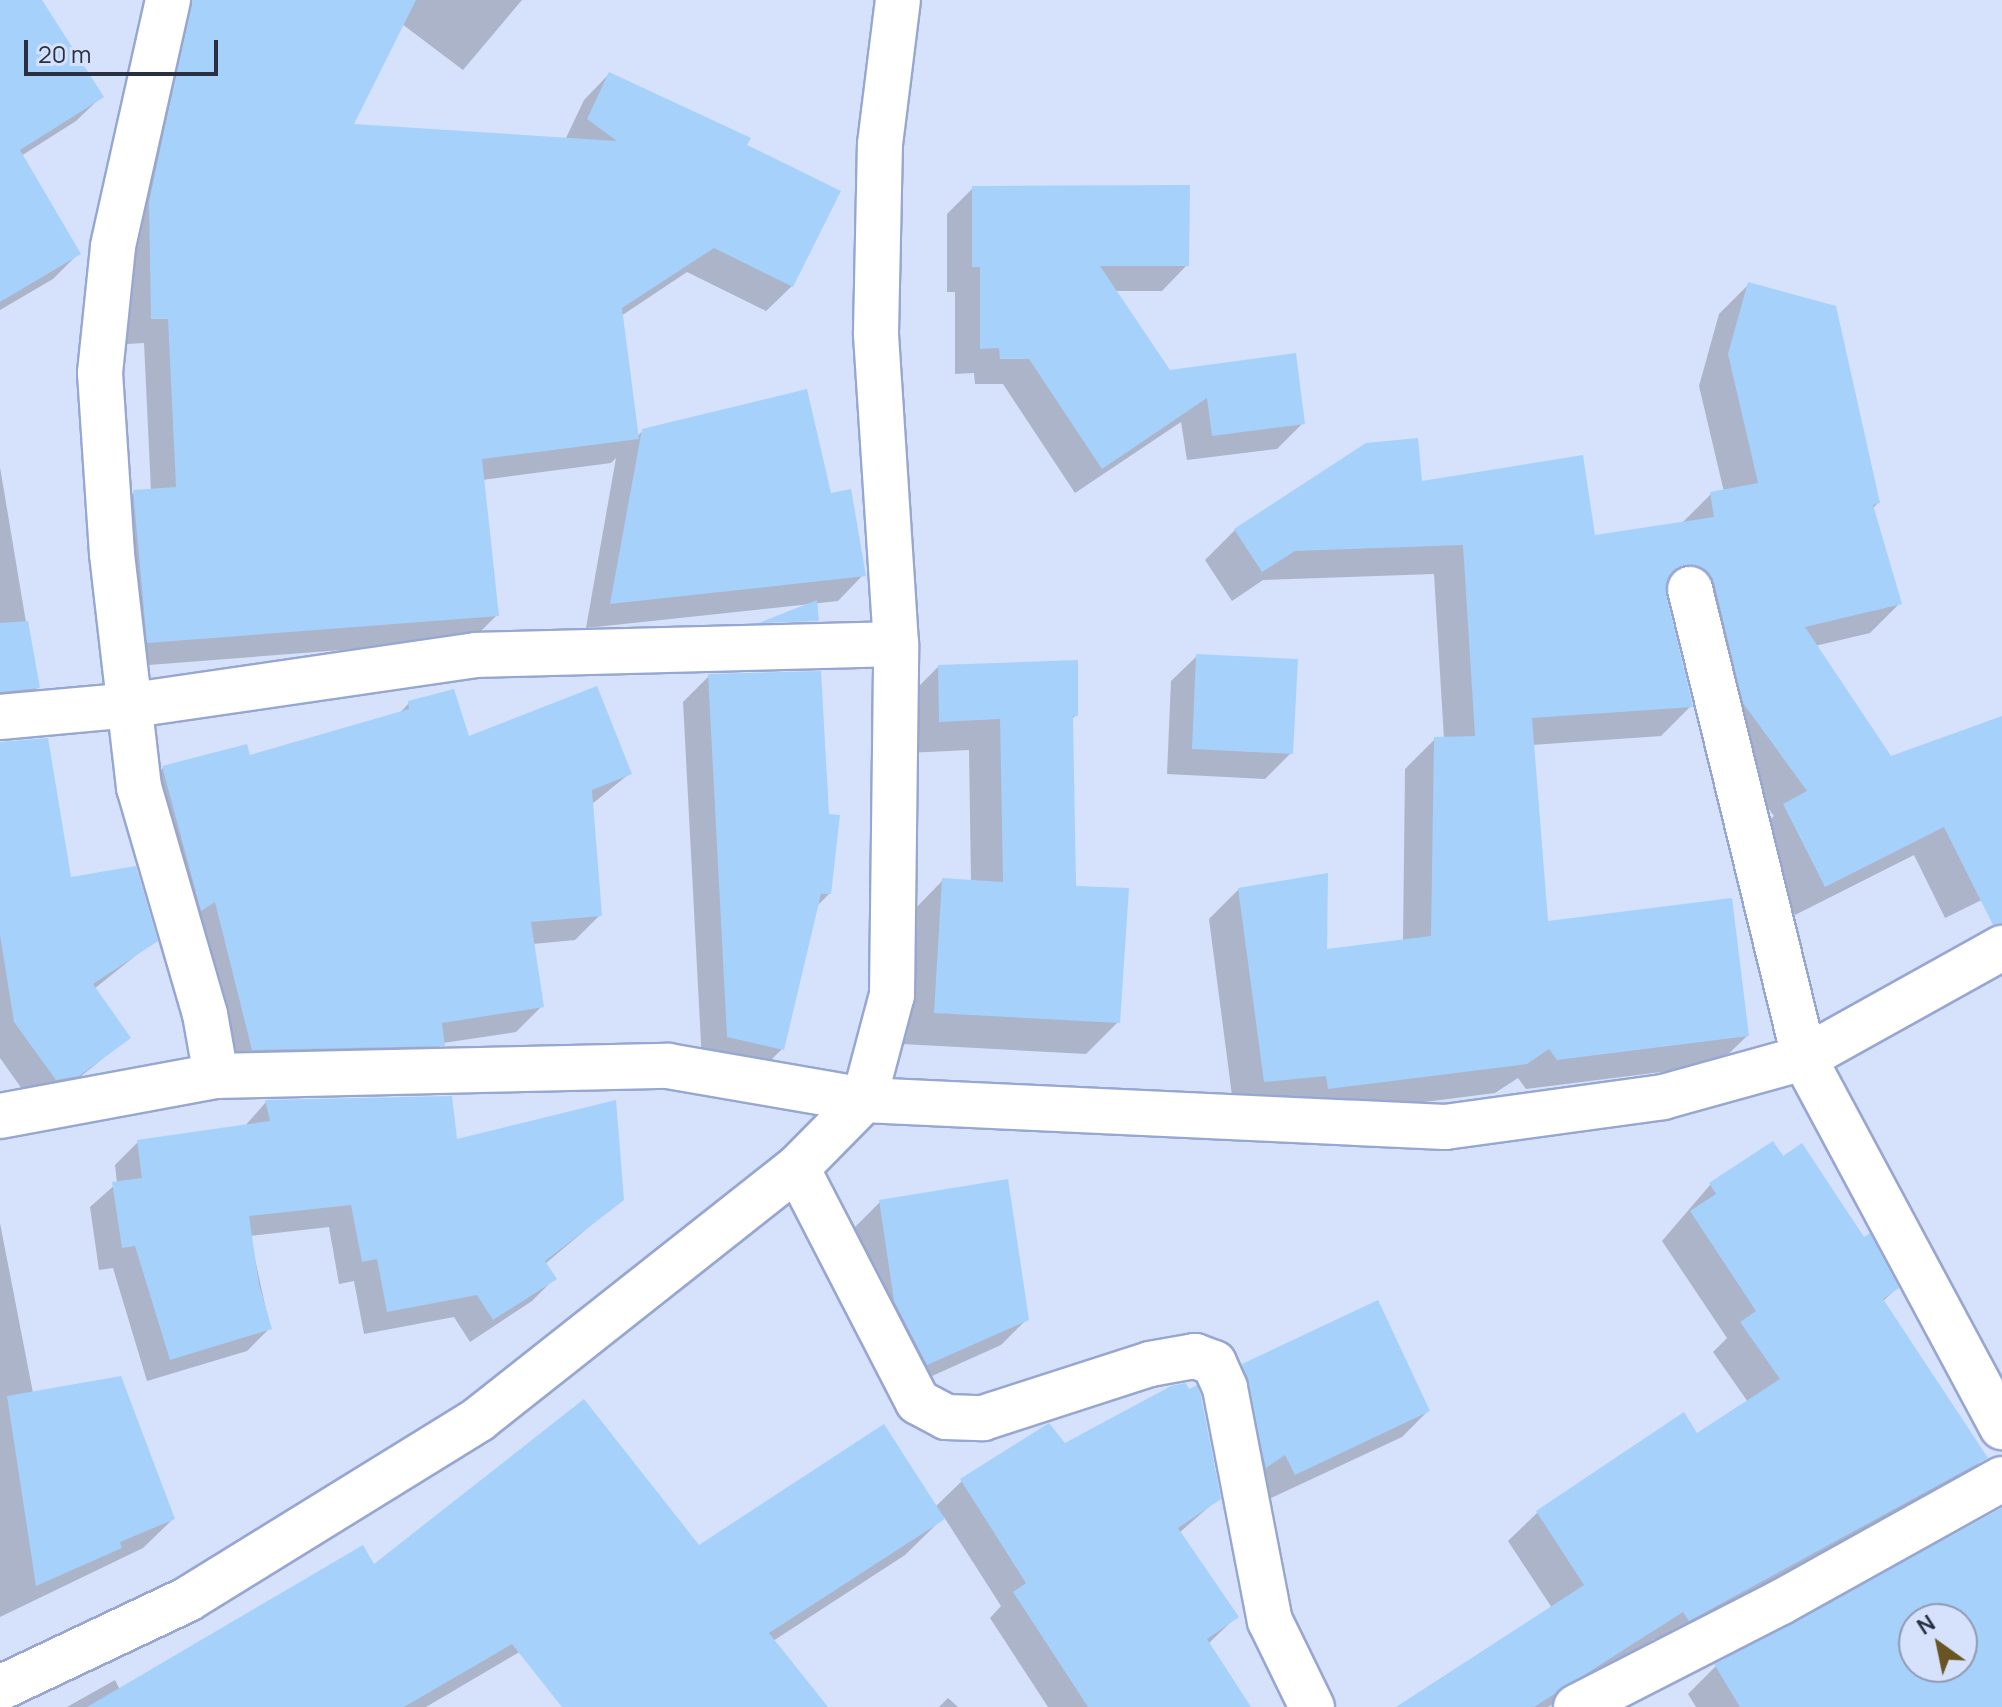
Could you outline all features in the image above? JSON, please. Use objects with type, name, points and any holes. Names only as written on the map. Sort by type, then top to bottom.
[{"type":"street","points":[[168,0],[113,247],[100,373],[112,554],[133,705],[139,787],[205,1014],[216,1076]]},
{"type":"street","points":[[0,1688],[188,1599],[479,1419],[797,1168],[864,1100],[892,995],[896,644],[876,333],[880,144],[898,0]]},
{"type":"street","points":[[1690,589],[1804,1058],[2002,1427]]},
{"type":"street","points":[[0,717],[133,705],[476,655],[896,644]]},
{"type":"street","points":[[0,1116],[216,1076],[668,1066],[864,1100],[1445,1127],[1663,1097],[1804,1058],[2002,948]]},
{"type":"street","points":[[797,1168],[918,1402],[946,1417],[983,1418],[1150,1364],[1195,1356],[1214,1363],[1225,1388],[1270,1621],[1312,1707]]},
{"type":"street","points":[[1576,1707],[1768,1609],[2002,1479]]},
{"type":"building","points":[[0,0],[42,0],[104,97],[20,150],[81,254],[0,302]]},
{"type":"building","points":[[192,0],[416,0],[354,124],[617,141],[587,119],[609,72],[751,138],[747,145],[841,191],[793,287],[714,248],[622,308],[639,439],[482,459],[499,616],[147,643],[133,490],[176,487],[168,319],[151,319],[149,202]]},
{"type":"building","points":[[1190,185],[1189,266],[1100,266],[1170,370],[1296,353],[1305,424],[1212,436],[1207,398],[1102,469],[1029,359],[1000,359],[999,348],[980,349],[980,267],[972,267],[972,186]]},
{"type":"building","points":[[1748,282],[1836,306],[1880,503],[1873,505],[1902,604],[1805,627],[1891,756],[2002,716],[2002,923],[1993,925],[1944,827],[1825,887],[1783,804],[1807,791],[1743,703],[1714,582],[1707,571],[1685,565],[1672,572],[1666,594],[1693,707],[1532,718],[1548,921],[1732,898],[1749,1036],[1557,1060],[1549,1049],[1527,1064],[1328,1089],[1326,1076],[1264,1082],[1238,888],[1328,873],[1327,949],[1431,936],[1434,737],[1475,736],[1463,545],[1295,551],[1262,572],[1234,529],[1366,443],[1418,438],[1422,481],[1583,455],[1595,535],[1714,517],[1710,492],[1758,483],[1728,354]]},
{"type":"building","points":[[807,389],[831,493],[851,489],[866,576],[610,604],[642,429]]},
{"type":"building","points":[[817,600],[819,621],[759,623]]},
{"type":"building","points":[[28,621],[40,688],[0,692],[0,623]]},
{"type":"building","points":[[1196,654],[1298,659],[1293,754],[1192,749]]},
{"type":"building","points":[[1078,660],[1078,716],[1073,716],[1076,886],[1129,888],[1120,1023],[934,1013],[942,878],[1003,882],[1000,719],[939,722],[938,665]]},
{"type":"building","points":[[821,671],[829,814],[840,815],[831,894],[821,894],[784,1050],[727,1037],[708,674]]},
{"type":"building","points":[[597,686],[632,774],[592,790],[602,916],[531,922],[544,1007],[442,1023],[445,1046],[252,1050],[215,902],[201,911],[162,766],[247,744],[250,755],[409,709],[408,701],[454,689],[469,736]]},
{"type":"building","points":[[48,738],[71,877],[136,866],[158,941],[93,984],[131,1038],[79,1076],[56,1080],[14,1022],[0,935],[0,742]]},
{"type":"building","points":[[452,1096],[457,1139],[616,1100],[624,1200],[545,1261],[557,1279],[493,1320],[477,1295],[387,1312],[377,1259],[362,1262],[351,1205],[249,1216],[259,1284],[272,1329],[170,1360],[135,1246],[122,1248],[112,1182],[142,1178],[137,1140],[270,1121],[265,1100]]},
{"type":"building","points":[[1773,1141],[1783,1156],[1802,1143],[1864,1237],[1870,1233],[1899,1288],[1883,1299],[1988,1458],[1689,1621],[1683,1612],[1534,1707],[1396,1707],[1584,1585],[1536,1511],[1684,1412],[1697,1433],[1780,1379],[1740,1322],[1756,1311],[1690,1211],[1716,1194],[1709,1183]]},
{"type":"building","points":[[1008,1179],[1029,1320],[927,1365],[894,1301],[879,1200]]},
{"type":"building","points":[[1378,1300],[1430,1411],[1295,1475],[1285,1455],[1266,1468],[1242,1364]]},
{"type":"building","points":[[121,1376],[175,1519],[120,1542],[122,1548],[36,1586],[7,1396]]},
{"type":"building","points":[[1186,1383],[1189,1389],[1197,1385],[1201,1396],[1221,1499],[1178,1528],[1239,1617],[1207,1639],[1251,1707],[1088,1707],[1013,1592],[1026,1583],[960,1479],[1049,1423],[1065,1443],[1171,1386]]},
{"type":"building","points":[[584,1399],[699,1545],[884,1424],[945,1519],[769,1633],[828,1707],[562,1707],[512,1644],[404,1707],[87,1707],[363,1545],[374,1564]]},
{"type":"building","points":[[2002,1508],[2002,1707],[1740,1707],[1714,1664]]}]
